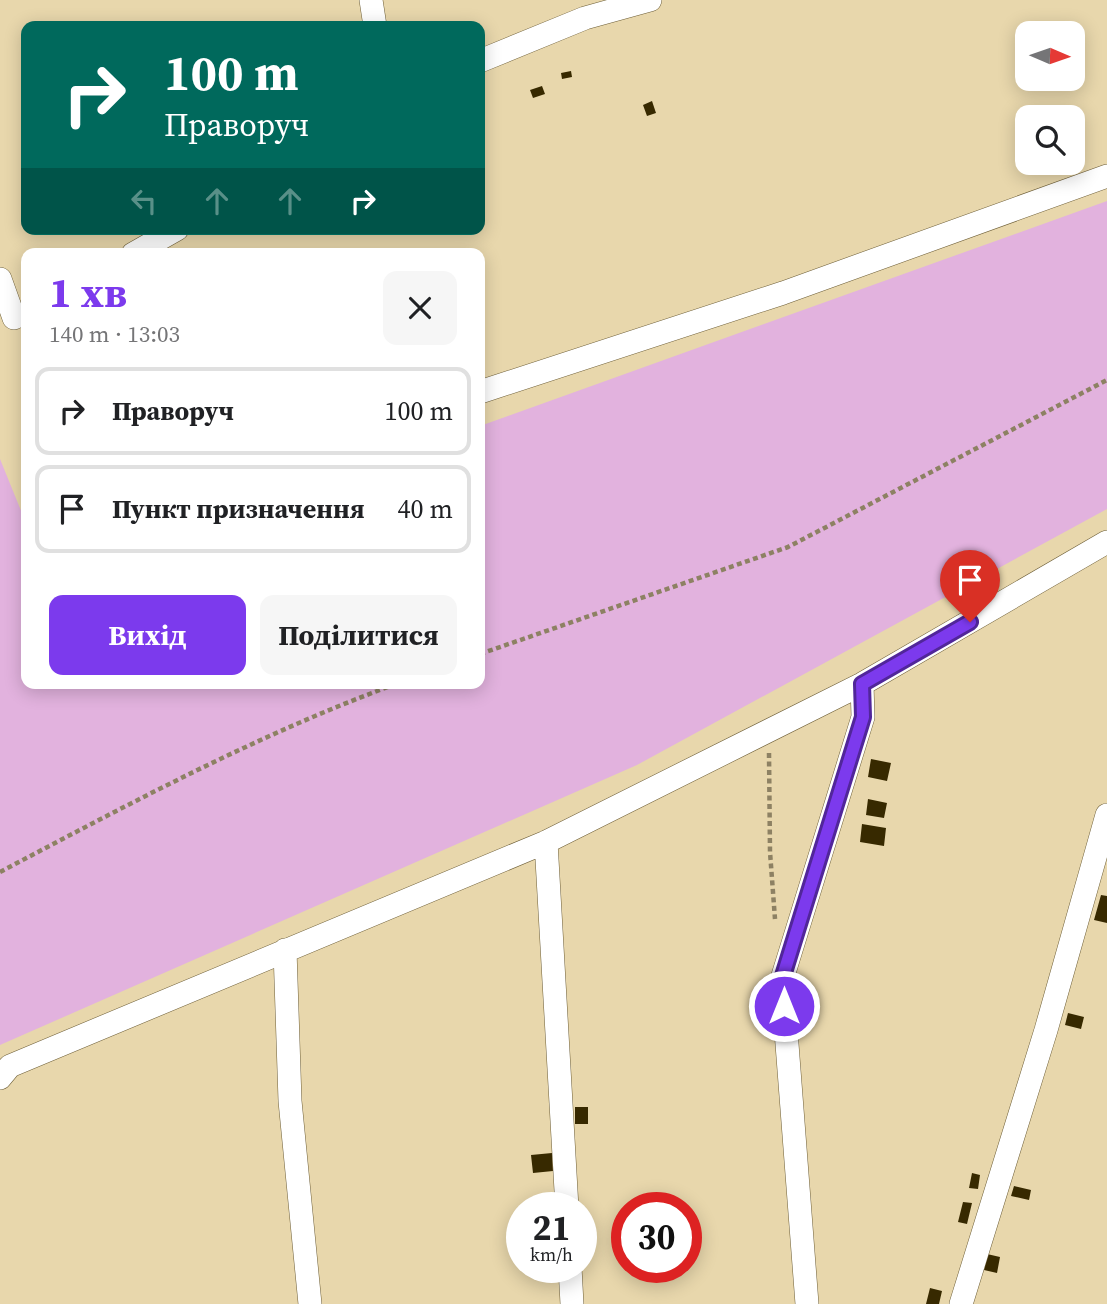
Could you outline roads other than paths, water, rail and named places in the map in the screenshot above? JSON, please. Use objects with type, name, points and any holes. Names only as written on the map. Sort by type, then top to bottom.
[{"type":"street","points":[[371,0],[374,21]]},
{"type":"street","points":[[485,59],[589,9],[650,0]]},
{"type":"street","points":[[485,390],[783,293],[1107,176]]},
{"type":"street","points":[[144,248],[166,235]]},
{"type":"street","points":[[0,279],[14,318]]},
{"type":"street","points":[[0,1078],[10,1066],[546,842],[862,684],[1107,542]]},
{"type":"street","points":[[807,1304],[782,979],[863,717],[862,684]]},
{"type":"street","points":[[961,1304],[1046,1030],[1107,815]]},
{"type":"street","points":[[546,842],[566,1192]]},
{"type":"street","points":[[285,950],[290,1101],[310,1304]]},
{"type":"street","points":[[571,1283],[572,1304]]}]
